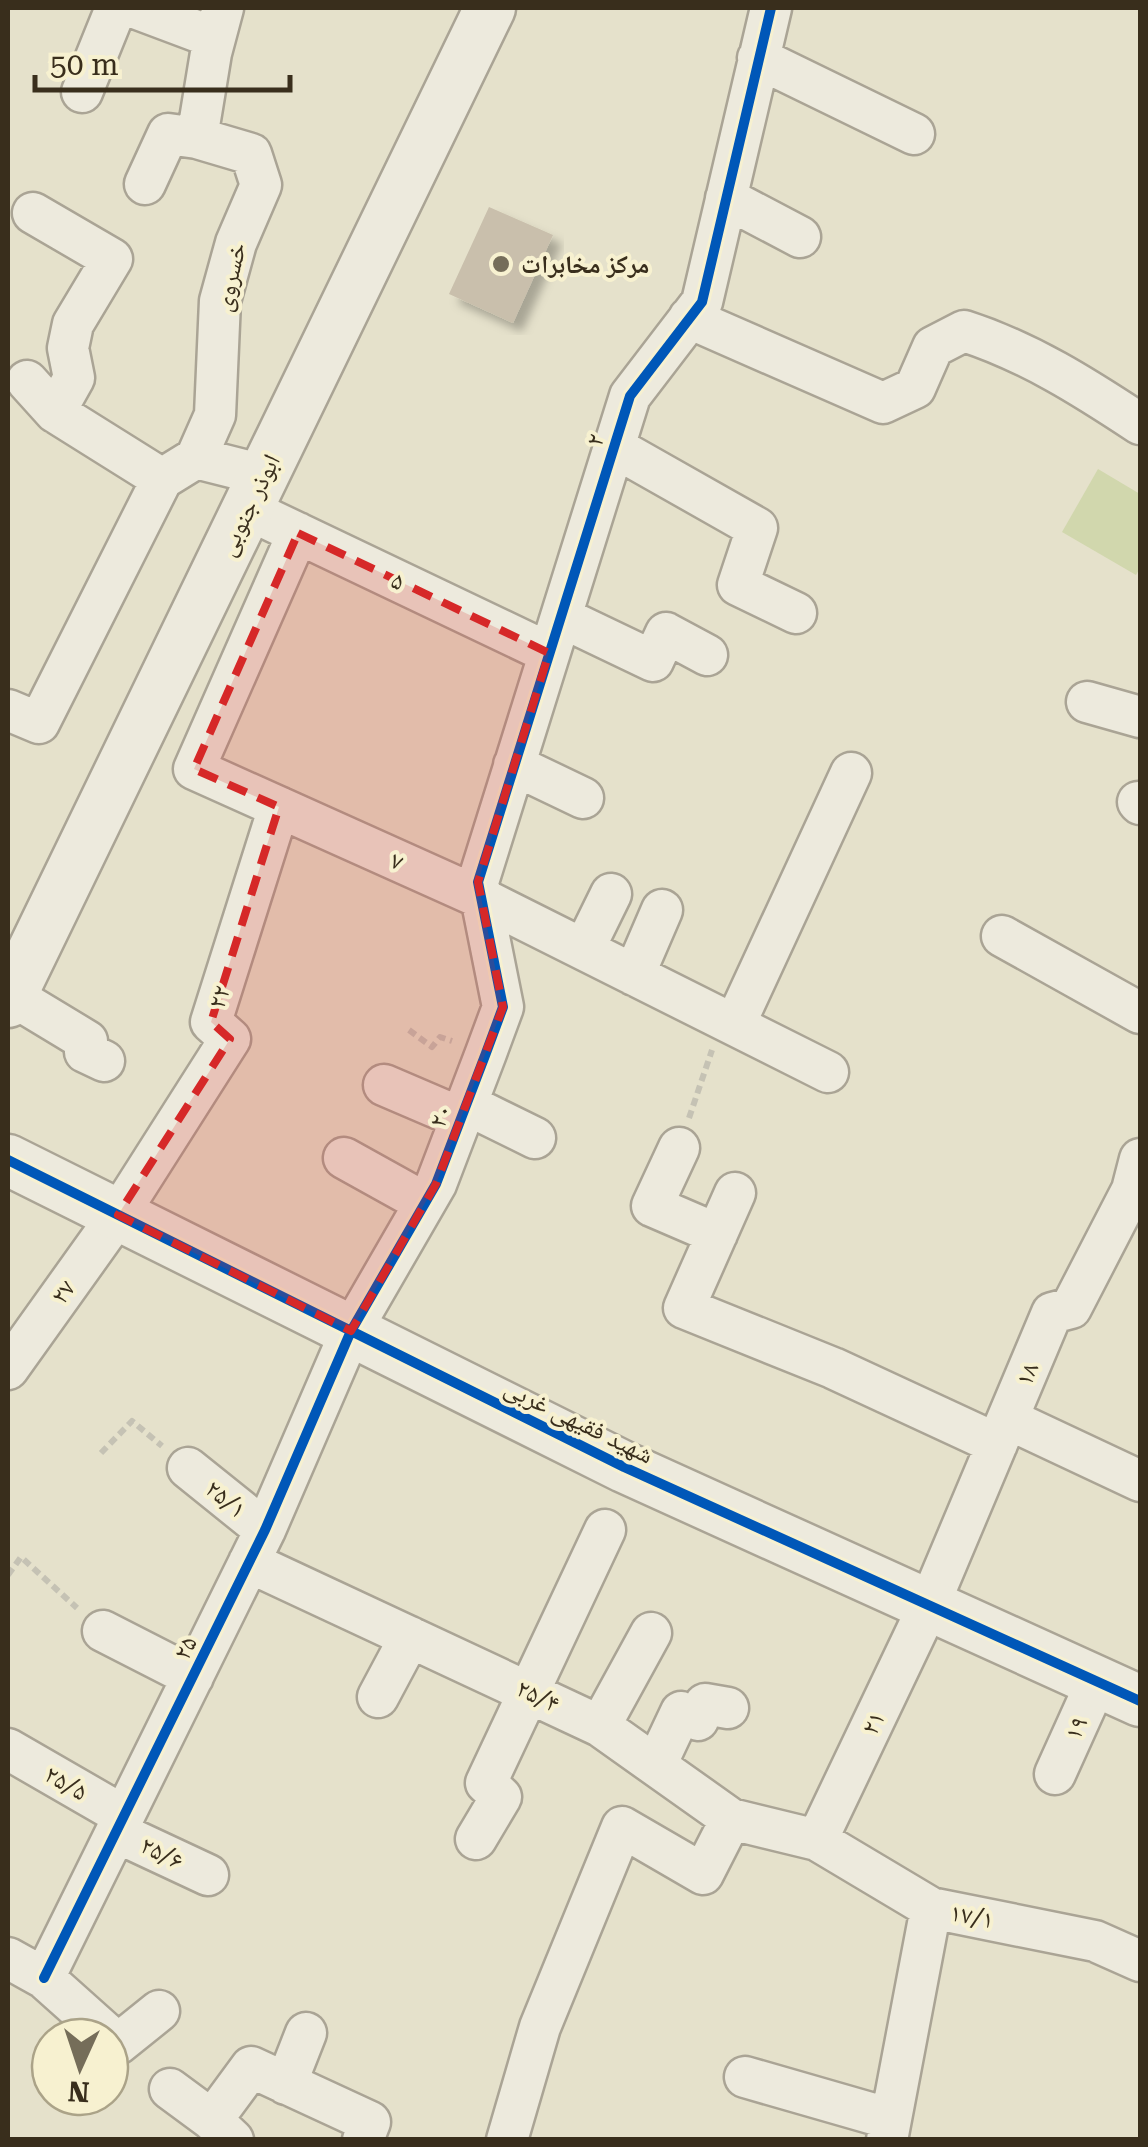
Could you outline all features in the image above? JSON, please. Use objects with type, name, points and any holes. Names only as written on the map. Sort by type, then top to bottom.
[{"type":"street","points":[[82,92],[116,8]]},
{"type":"street","points":[[135,8],[219,23],[197,138],[168,134],[145,184]]},
{"type":"street","name":"ابوذر جنوبی","points":[[9,998],[22,933],[255,492],[490,8]]},
{"type":"street","name":"۲","points":[[481,898],[478,882],[630,396],[702,302],[758,58],[764,10]]},
{"type":"street","points":[[758,58],[914,134]]},
{"type":"street","name":"خسروی","points":[[8,710],[39,723],[179,469],[215,415],[220,302],[236,243],[261,185],[251,154],[197,138]]},
{"type":"street","points":[[726,198],[800,236]]},
{"type":"street","points":[[33,213],[112,259],[72,324],[68,348],[74,378],[55,412]]},
{"type":"street","points":[[689,318],[884,404],[915,388],[933,347],[964,331],[1005,344],[1084,387],[1140,424]]},
{"type":"street","points":[[27,381],[55,412],[179,469],[255,492]]},
{"type":"street","points":[[614,447],[757,528],[738,585],[796,613]]},
{"type":"street","name":"۵","points":[[255,492],[298,534],[555,635],[652,662],[666,633],[707,655]]},
{"type":"street","name":"۷","points":[[298,534],[194,769],[278,807],[349,855],[481,898],[828,1072]]},
{"type":"street","points":[[1087,702],[1140,716]]},
{"type":"street","points":[[514,765],[583,798]]},
{"type":"street","points":[[729,1022],[851,773]]},
{"type":"street","name":"۲۲","points":[[118,1216],[230,1039],[211,1022],[278,807]]},
{"type":"street","points":[[584,950],[611,894]]},
{"type":"street","name":"۲۰","points":[[350,1331],[436,1184],[503,1007],[481,898]]},
{"type":"street","points":[[634,974],[662,910]]},
{"type":"street","points":[[1002,936],[1140,1014]]},
{"type":"street","points":[[9,998],[86,1040],[85,1052],[104,1061]]},
{"type":"street","points":[[384,1085],[535,1138]]},
{"type":"street","points":[[678,1148],[652,1206],[716,1234]]},
{"type":"street","points":[[344,1158],[425,1203]]},
{"type":"street","name":"۱۸","points":[[929,1605],[1052,1314],[1071,1308],[1132,1190],[1140,1159]]},
{"type":"street","name":"شهید فقیهی غربی","points":[[8,1160],[624,1467],[1119,1691]]},
{"type":"street","points":[[734,1193],[684,1308],[833,1368],[1140,1481]]},
{"type":"street","name":"۲۷","points":[[8,1370],[118,1216]]},
{"type":"street","name":"۲۵","points":[[44,1978],[257,1546],[350,1331]]},
{"type":"street","name":"۲۵/۱","points":[[188,1468],[257,1546]]},
{"type":"street","points":[[476,1839],[502,1796],[486,1783],[605,1530]]},
{"type":"street","name":"۲۵/۴","points":[[257,1546],[410,1637],[600,1726],[731,1819],[816,1840]]},
{"type":"street","name":"۲۱","points":[[816,1840],[929,1605]]},
{"type":"street","points":[[103,1631],[193,1677]]},
{"type":"street","points":[[600,1726],[651,1633]]},
{"type":"street","points":[[378,1697],[410,1637]]},
{"type":"street","name":"۱۹","points":[[1055,1774],[1119,1691]]},
{"type":"street","points":[[656,1765],[681,1712],[698,1720],[705,1704],[728,1708]]},
{"type":"street","name":"۲۵/۵","points":[[8,1749],[120,1824]]},
{"type":"street","points":[[506,2140],[540,2027],[622,1827],[703,1874],[731,1819]]},
{"type":"street","name":"۲۵/۶","points":[[120,1824],[208,1875]]},
{"type":"street","name":"۱۷/۱","points":[[816,1840],[931,1908],[1096,1941],[1140,1961]]},
{"type":"street","points":[[745,2077],[889,2129],[931,1908]]},
{"type":"street","points":[[8,1958],[44,1978],[84,2017]]},
{"type":"street","points":[[130,2032],[160,2011]]},
{"type":"street","points":[[286,2084],[306,2033]]},
{"type":"street","points":[[170,2089],[223,2130],[250,2067],[370,2122],[363,2140]]},
{"type":"path","points":[[678,1148],[729,1022]]},
{"type":"path","points":[[410,1030],[432,1047],[440,1037],[486,1052]]},
{"type":"path","points":[[101,1453],[132,1421],[188,1468]]},
{"type":"path","points":[[8,1575],[21,1556],[103,1631]]},
{"type":"highlighted area","points":[[298,533],[549,653],[478,882],[503,1007],[436,1184],[351,1331],[118,1215],[230,1039],[211,1022],[279,807],[194,769]]},
{"type":"green space","points":[[1098,469],[1140,494],[1140,568],[1136,575],[1062,532]]},
{"type":"building","name":"مرکز مخابرات","points":[[489,207],[553,235],[513,323],[449,294]]},
{"type":"cycle path","points":[[44,1978],[265,1530],[351,1331],[436,1184],[503,1007],[478,882],[630,396],[702,302],[771,8]]},
{"type":"cycle path","points":[[8,1160],[624,1467],[1140,1701]]},
{"type":"place","name":"مرکز مخابرات","points":[[501,264]]}]
